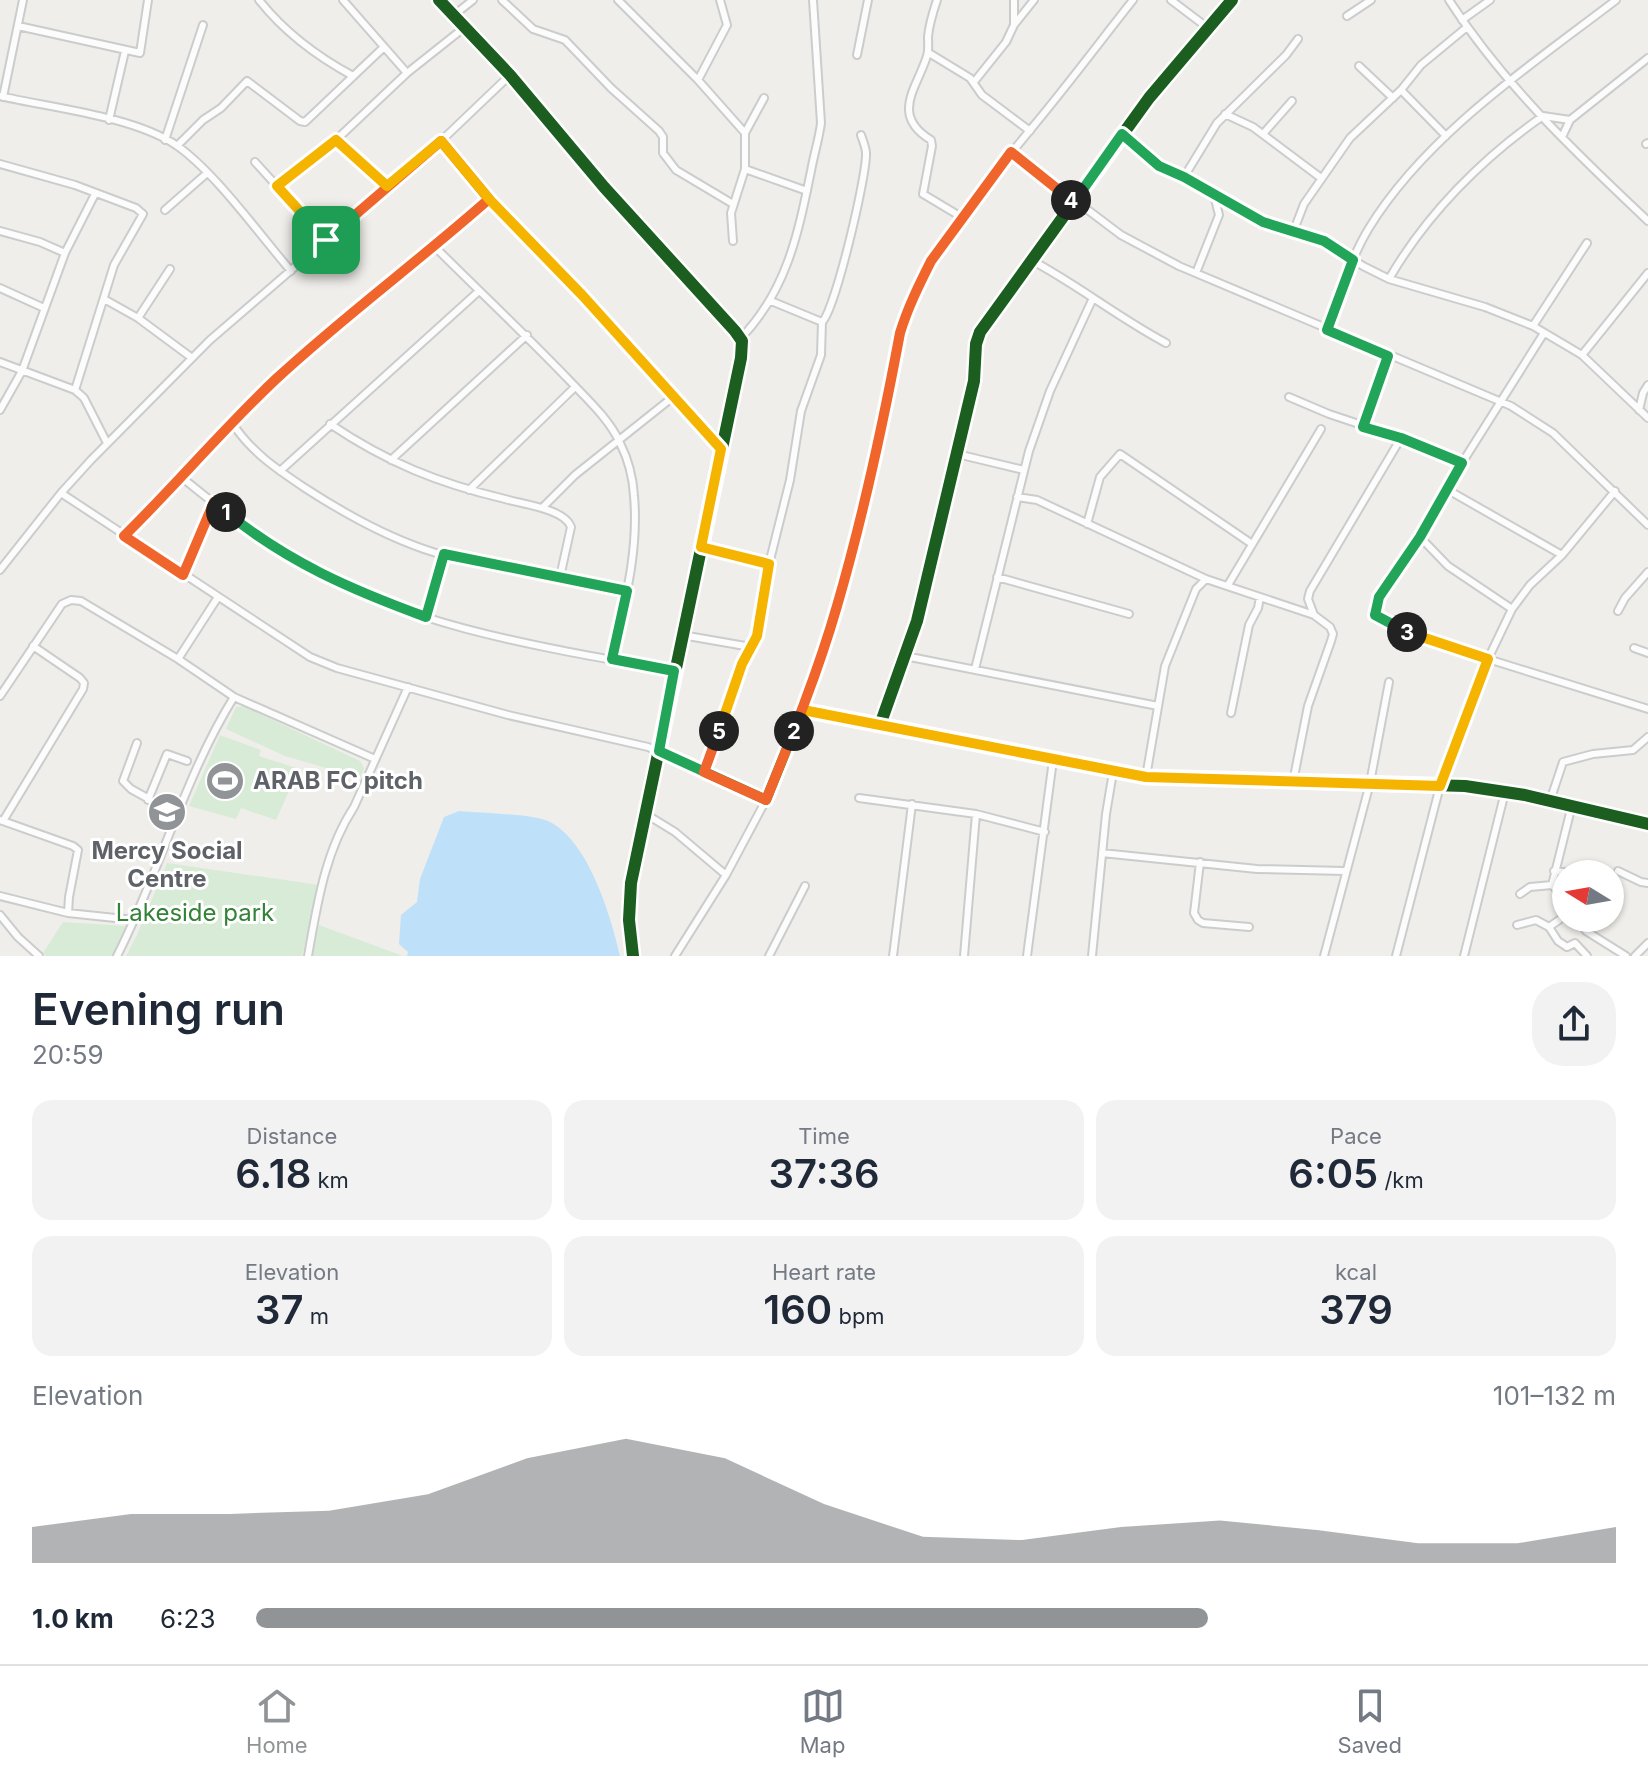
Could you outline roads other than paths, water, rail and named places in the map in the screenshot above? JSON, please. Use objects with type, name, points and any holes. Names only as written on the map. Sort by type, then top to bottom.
[{"type":"street","points":[[23,0],[1,96],[126,123],[177,146],[206,174],[291,271]]},
{"type":"street","points":[[18,26],[140,53],[148,0]]},
{"type":"street","points":[[259,0],[276,22],[300,43],[353,76]]},
{"type":"street","points":[[343,0],[407,73]]},
{"type":"street","points":[[439,0],[510,75],[604,187],[741,338],[741,358],[631,883],[629,920],[633,956]]},
{"type":"street","points":[[454,15],[473,0]]},
{"type":"street","points":[[502,0],[538,32],[565,40],[611,88],[659,131],[663,137],[663,153],[676,170],[733,204]]},
{"type":"street","points":[[618,0],[698,80],[745,133]]},
{"type":"street","points":[[698,80],[727,25],[720,0]]},
{"type":"street","points":[[741,338],[771,301],[793,243],[807,191],[821,123],[813,0]]},
{"type":"street","points":[[857,55],[868,0]]},
{"type":"street","points":[[937,0],[930,23],[929,53],[908,105],[915,125],[931,140],[923,194],[963,218]]},
{"type":"street","points":[[1014,0],[1014,25]]},
{"type":"street","points":[[974,82],[1006,42],[1014,25],[1033,0]]},
{"type":"street","points":[[1171,0],[1208,28]]},
{"type":"street","points":[[880,725],[917,621],[974,381],[976,344],[980,332],[1122,134],[1232,0]]},
{"type":"street","points":[[1347,16],[1371,0]]},
{"type":"street","points":[[1449,0],[1510,81],[1648,221]]},
{"type":"street","points":[[1462,20],[1490,0]]},
{"type":"street","points":[[1327,330],[1353,260],[1378,214],[1446,136],[1510,81],[1616,0]]},
{"type":"street","points":[[675,956],[726,875],[766,800],[803,710],[850,561],[904,320],[931,261],[1011,152],[1131,1]]},
{"type":"street","points":[[165,140],[203,25]]},
{"type":"street","points":[[277,186],[336,140],[407,73],[465,27]]},
{"type":"street","points":[[1294,230],[1304,204],[1358,129],[1401,90],[1421,65],[1467,27]]},
{"type":"street","points":[[1184,177],[1208,133],[1298,39]]},
{"type":"street","points":[[177,146],[203,120],[221,108],[244,82],[251,82],[305,122],[384,47]]},
{"type":"street","points":[[109,120],[125,51]]},
{"type":"street","points":[[929,53],[960,70],[974,82],[982,95],[1030,131]]},
{"type":"street","points":[[1562,137],[1570,120],[1648,58]]},
{"type":"street","points":[[1359,66],[1393,98]]},
{"type":"street","points":[[0,570],[61,493],[192,358],[441,141],[510,75]]},
{"type":"street","points":[[1401,90],[1446,136]]},
{"type":"street","points":[[733,241],[733,204],[745,169],[745,133],[764,98]]},
{"type":"street","points":[[1238,100],[1243,120]]},
{"type":"street","points":[[1263,134],[1292,101]]},
{"type":"street","points":[[1225,114],[1243,120],[1321,178]]},
{"type":"street","points":[[1389,279],[1449,198],[1496,154],[1543,116],[1570,120]]},
{"type":"street","points":[[1122,134],[1159,166],[1263,222],[1324,241],[1389,279],[1485,307],[1533,326],[1582,355],[1648,418]]},
{"type":"street","points":[[704,772],[742,664],[758,629],[769,564],[790,480],[801,411],[821,355],[822,322],[835,294],[856,212],[866,152],[861,135]]},
{"type":"street","points":[[336,140],[387,186]]},
{"type":"street","points":[[441,141],[489,199],[583,296],[721,449]]},
{"type":"street","points":[[1011,152],[1121,235],[1196,273],[1501,401],[1553,433],[1648,525]]},
{"type":"street","points":[[255,162],[326,240]]},
{"type":"street","points":[[0,164],[75,185],[136,208],[143,214],[114,265],[75,390]]},
{"type":"street","points":[[745,169],[807,191]]},
{"type":"street","points":[[165,210],[206,174]]},
{"type":"street","points":[[0,410],[22,371],[65,253],[95,194]]},
{"type":"street","points":[[1196,273],[1219,215],[1214,195]]},
{"type":"street","points":[[124,536],[255,399],[346,317],[435,247],[489,199]]},
{"type":"street","points":[[0,231],[40,242],[65,253]]},
{"type":"street","points":[[1533,326],[1587,243]]},
{"type":"street","points":[[435,247],[527,335],[619,440],[634,493],[634,547],[612,659]]},
{"type":"street","points":[[1031,260],[1059,275],[1125,321],[1166,343]]},
{"type":"street","points":[[138,318],[170,269]]},
{"type":"street","points":[[1582,355],[1648,273]]},
{"type":"street","points":[[0,288],[44,308]]},
{"type":"street","points":[[280,471],[479,291]]},
{"type":"street","points":[[975,669],[1024,470],[1050,391],[1093,298]]},
{"type":"street","points":[[104,299],[138,318],[192,358]]},
{"type":"street","points":[[771,301],[822,322]]},
{"type":"street","points":[[1544,333],[1462,463],[1420,537],[1379,597],[1375,615],[1424,639],[1648,709]]},
{"type":"street","points":[[391,460],[527,335]]},
{"type":"street","points":[[1363,427],[1388,356]]},
{"type":"street","points":[[0,362],[75,390],[84,398],[107,443]]},
{"type":"street","points":[[1639,410],[1648,385]]},
{"type":"street","points":[[469,490],[575,387]]},
{"type":"street","points":[[1625,396],[1643,393]]},
{"type":"street","points":[[542,508],[575,475],[673,397]]},
{"type":"street","points":[[1289,397],[1462,463]]},
{"type":"street","points":[[233,424],[251,447],[280,471],[329,503],[385,532],[444,554],[627,591]]},
{"type":"street","points":[[330,424],[417,473],[566,517],[570,522],[569,546],[560,577]]},
{"type":"street","points":[[1228,585],[1321,429]]},
{"type":"street","points":[[1314,615],[1308,599],[1310,591],[1401,438]]},
{"type":"street","points":[[957,454],[1024,470]]},
{"type":"street","points":[[1087,524],[1100,477],[1120,454],[1252,544]]},
{"type":"street","points":[[180,476],[252,533],[303,565],[357,592],[448,626],[674,671]]},
{"type":"street","points":[[1448,490],[1562,555]]},
{"type":"street","points":[[1396,956],[1440,786],[1488,659],[1512,609],[1530,585],[1562,555],[1615,491]]},
{"type":"street","points":[[61,493],[310,657],[337,668],[659,751],[766,800]]},
{"type":"street","points":[[1017,497],[1037,500],[1206,579],[1324,620],[1333,634],[1308,706],[1293,782]]},
{"type":"street","points":[[183,575],[214,502]]},
{"type":"street","points":[[1420,537],[1448,566],[1512,609]]},
{"type":"street","points":[[701,547],[769,564]]},
{"type":"street","points":[[426,617],[444,554]]},
{"type":"street","points":[[1618,611],[1648,572]]},
{"type":"street","points":[[997,577],[1129,614]]},
{"type":"street","points":[[1146,777],[1169,651],[1196,589],[1206,579]]},
{"type":"street","points":[[178,659],[218,597]]},
{"type":"street","points":[[1231,713],[1249,625],[1260,597]]},
{"type":"street","points":[[0,696],[62,604],[71,600],[81,601],[178,659],[234,697],[375,759]]},
{"type":"street","points":[[682,635],[751,647]]},
{"type":"street","points":[[33,646],[80,678],[84,683],[83,689],[1,821],[78,850],[68,913]]},
{"type":"street","points":[[1634,648],[1648,653]]},
{"type":"street","points":[[905,656],[1158,706]]},
{"type":"street","points":[[1324,956],[1370,783],[1389,682]]},
{"type":"street","points":[[308,956],[324,876],[344,821],[354,807],[408,687]]},
{"type":"street","points":[[117,956],[213,732],[234,697]]},
{"type":"street","points":[[803,710],[1146,777],[1465,786],[1572,805],[1648,824]]},
{"type":"street","points":[[1550,801],[1563,762],[1593,754],[1633,750],[1648,737]]},
{"type":"street","points":[[137,743],[123,781],[148,800],[178,815]]},
{"type":"street","points":[[148,800],[167,754],[187,761]]},
{"type":"street","points":[[1027,956],[1053,760]]},
{"type":"street","points":[[1092,956],[1113,772]]},
{"type":"street","points":[[1464,956],[1505,792]]},
{"type":"street","points":[[859,798],[976,814],[1045,832]]},
{"type":"street","points":[[893,956],[912,804]]},
{"type":"street","points":[[1557,860],[1572,805]]},
{"type":"street","points":[[644,813],[675,832],[726,875]]},
{"type":"street","points":[[964,956],[976,814]]},
{"type":"street","points":[[1102,853],[1257,869],[1345,871]]},
{"type":"street","points":[[1200,862],[1194,913],[1198,920],[1249,927]]},
{"type":"street","points":[[1624,874],[1648,883]]},
{"type":"street","points":[[1520,894],[1530,887],[1552,885]]},
{"type":"street","points":[[769,956],[805,886]]},
{"type":"street","points":[[0,896],[68,913],[134,920]]},
{"type":"street","points":[[0,915],[39,956]]},
{"type":"street","points":[[1517,925],[1536,920],[1549,927],[1558,941],[1567,947],[1585,932]]},
{"type":"street","points":[[1588,932],[1626,956]]},
{"type":"street","points":[[1575,943],[1587,956]]},
{"type":"street","points":[[1635,956],[1648,943]]},
{"type":"water","points":[[459,811],[537,818],[560,829],[585,859],[595,879],[620,956],[407,956],[408,952],[399,944],[401,915],[417,902],[420,879],[444,817]]},
{"type":"place","name":"ARAB FC pitch","points":[[225,781]]},
{"type":"place","name":"Mercy Social Centre","points":[[167,812]]},
{"type":"park label","name":"Lakeside park","points":[[195,913]]}]
